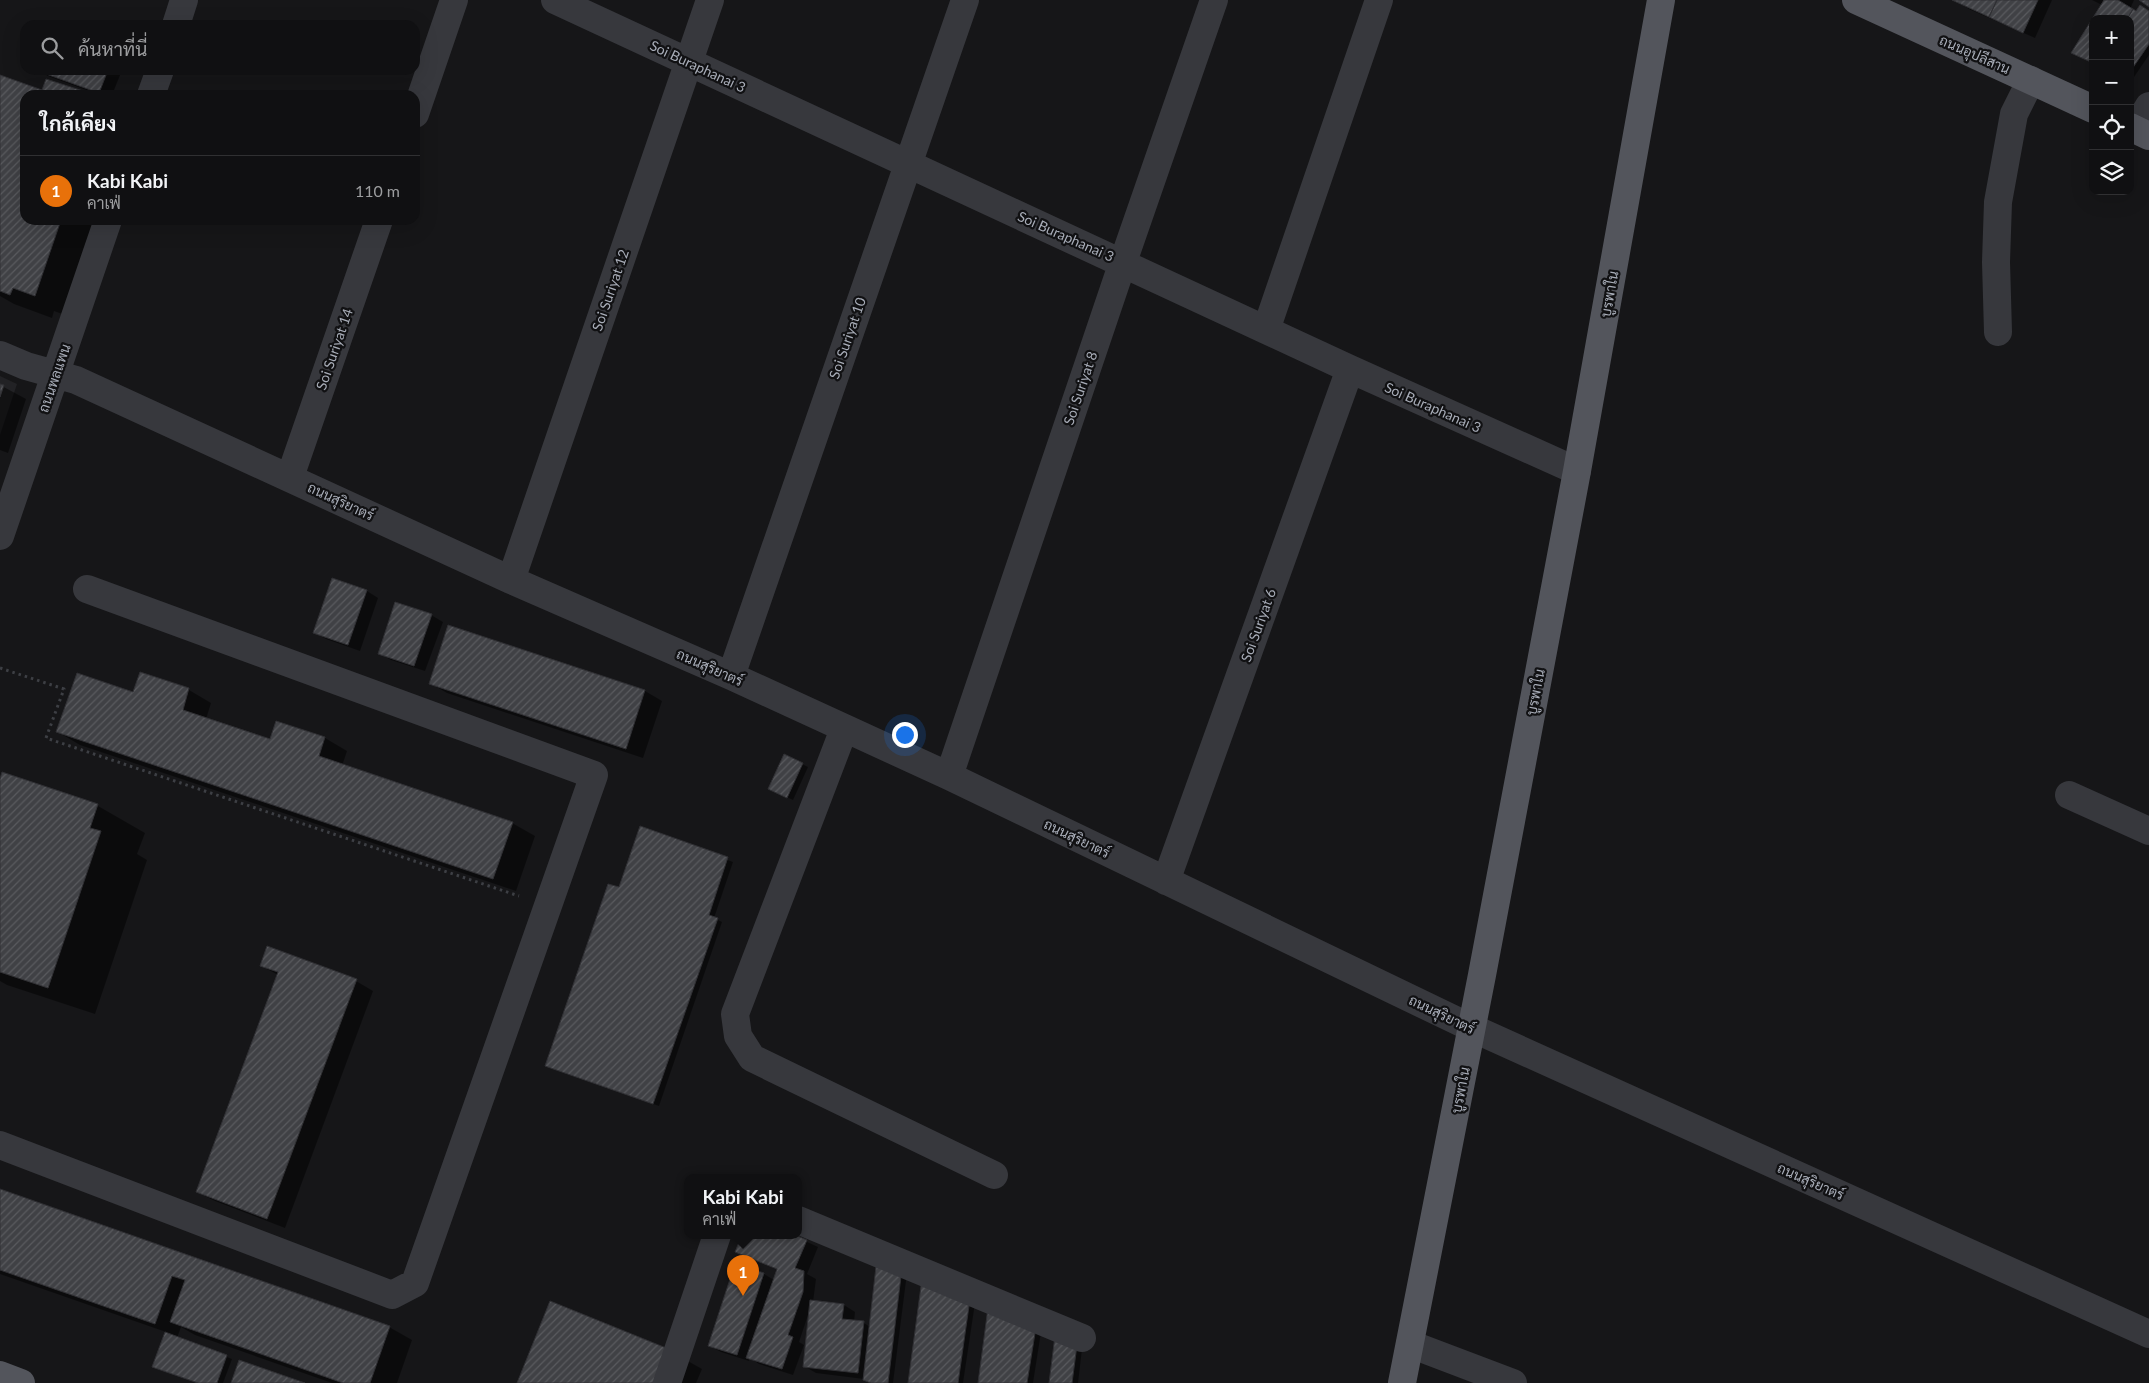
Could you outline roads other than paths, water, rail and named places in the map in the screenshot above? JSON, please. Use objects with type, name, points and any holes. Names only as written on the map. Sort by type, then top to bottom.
[{"type":"main road","name":"บูรพาใน","points":[[1402,1383],[1472,1028],[1577,471],[1661,0]]},
{"type":"main road","name":"ถนนอุปลีสาน","points":[[1856,0],[2089,107]]},
{"type":"main road","points":[[0,1375],[21,1383]]},
{"type":"street","points":[[178,20],[184,0]]},
{"type":"street","points":[[420,99],[454,0]]},
{"type":"street","name":"Soi Buraphanai 3","points":[[555,0],[1350,369],[1577,471]]},
{"type":"street","name":"Soi Suriyat 12","points":[[511,580],[710,0]]},
{"type":"street","name":"Soi Suriyat 10","points":[[731,676],[965,0]]},
{"type":"street","name":"Soi Suriyat 8","points":[[949,776],[1214,0]]},
{"type":"street","points":[[1266,330],[1379,0]]},
{"type":"street","points":[[154,90],[158,75]]},
{"type":"street","points":[[1998,332],[1996,262],[1998,202],[2014,114],[2032,80]]},
{"type":"street","points":[[2138,131],[2149,106]]},
{"type":"street","name":"ถนนพลแพน","points":[[0,536],[106,225]]},
{"type":"street","name":"Soi Suriyat 14","points":[[290,477],[376,225]]},
{"type":"street","name":"ถนนสุริยาตร์","points":[[0,355],[26,366],[76,380],[511,580],[731,676],[949,776],[1472,1028],[2149,1334]]},
{"type":"street","name":"Soi Suriyat 6","points":[[1166,881],[1350,369]]},
{"type":"street","points":[[0,1145],[392,1294],[416,1283],[594,775],[87,589]]},
{"type":"street","points":[[844,728],[736,1014],[738,1036],[752,1058],[994,1175]]},
{"type":"street","points":[[2069,795],[2149,831]]},
{"type":"street","points":[[802,1222],[1082,1338]]},
{"type":"street","points":[[667,1383],[715,1239]]},
{"type":"street","points":[[1410,1344],[1513,1383]]},
{"type":"place","name":"Kabi Kabi","points":[[743,1296]]}]
